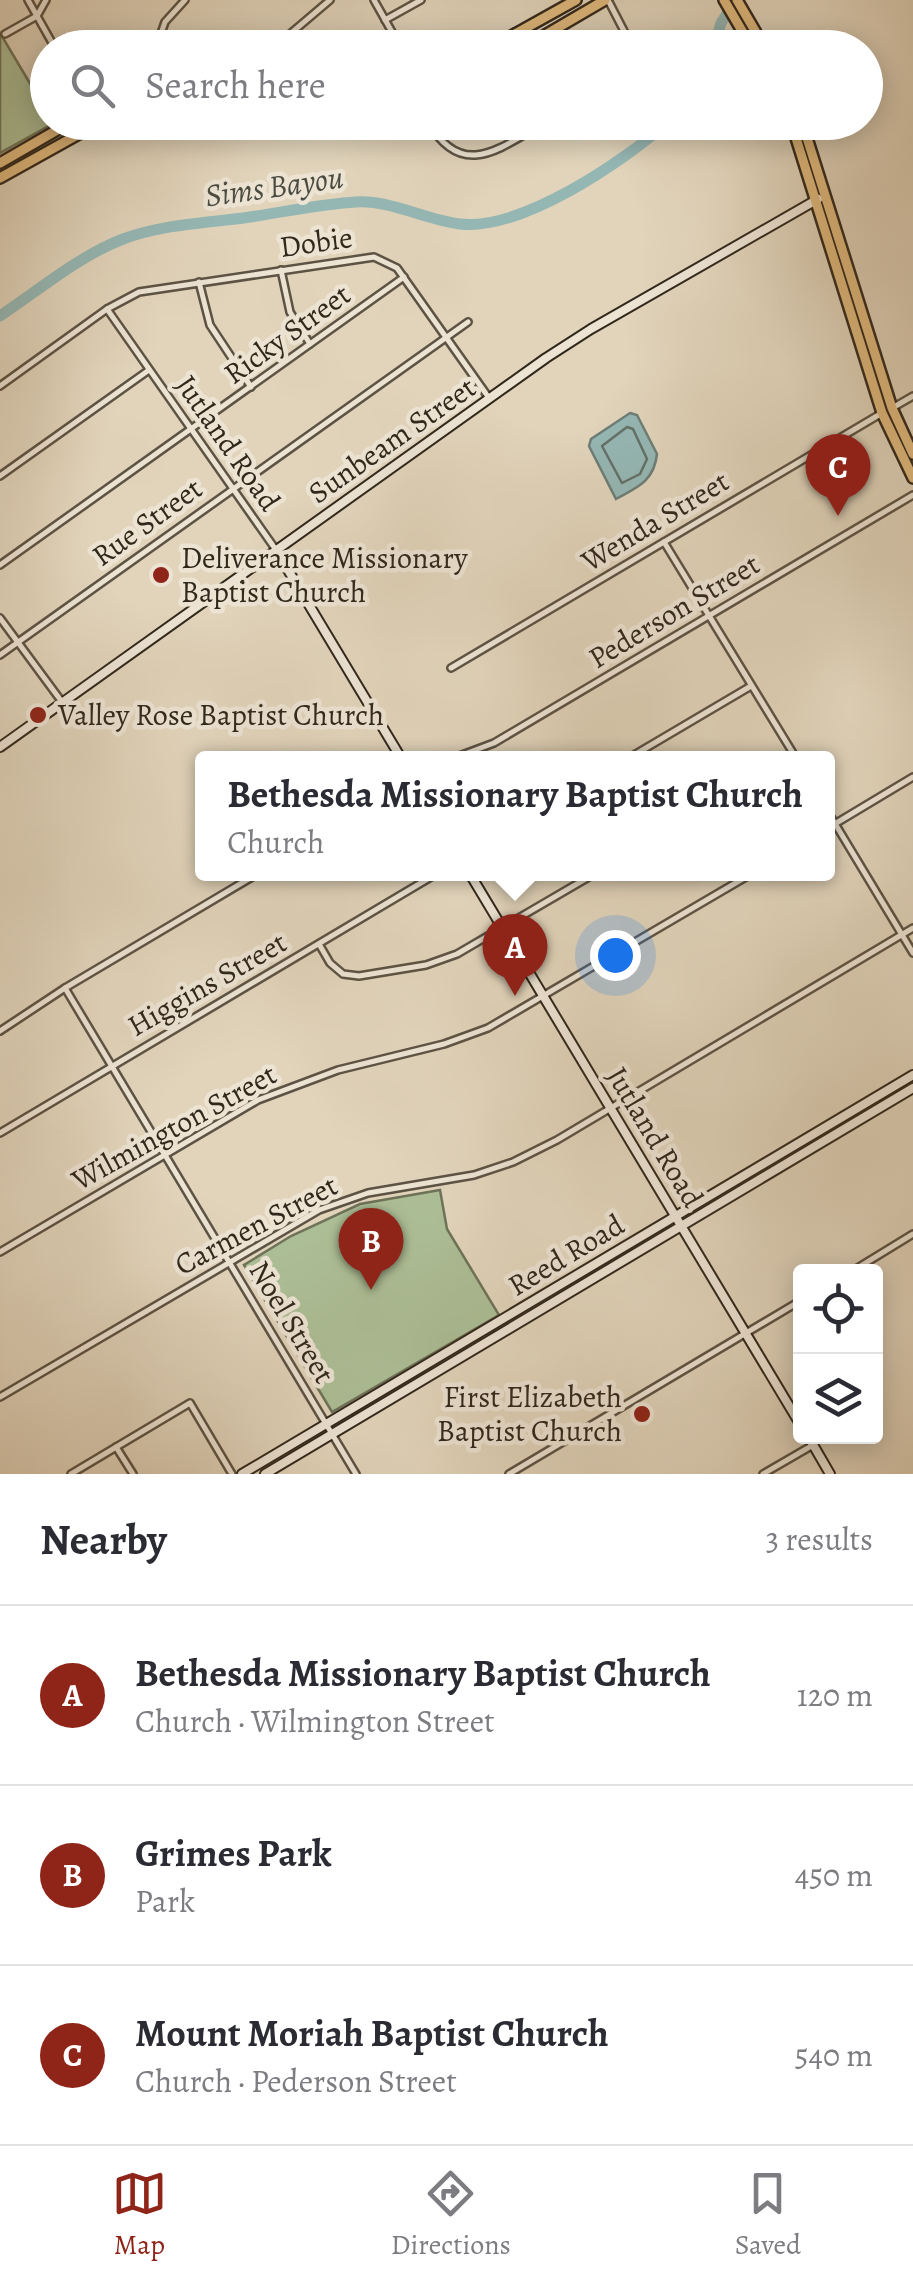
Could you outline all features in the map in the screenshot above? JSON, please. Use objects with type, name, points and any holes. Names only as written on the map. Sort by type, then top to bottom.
[{"type":"main road","points":[[523,30],[576,0]]},
{"type":"main road","points":[[554,30],[606,0]]},
{"type":"main road","points":[[724,0],[748,30]]},
{"type":"main road","points":[[737,0],[752,30]]},
{"type":"main road","points":[[0,163],[39,140]]},
{"type":"main road","points":[[0,178],[70,140]]},
{"type":"main road","points":[[798,140],[822,197]]},
{"type":"main road","points":[[807,140],[842,262],[876,354],[887,410],[913,454]]},
{"type":"main road","points":[[842,262],[855,323],[913,478]]},
{"type":"main road","points":[[855,323],[860,324],[868,348],[876,354]]},
{"type":"street","points":[[28,0],[44,30]]},
{"type":"street","points":[[5,34],[37,16],[46,0]]},
{"type":"street","points":[[162,30],[185,0]]},
{"type":"street","points":[[295,30],[330,0]]},
{"type":"street","points":[[374,0],[391,30]]},
{"type":"street","points":[[386,20],[421,0]]},
{"type":"street","points":[[606,0],[623,30]]},
{"type":"street","points":[[441,140],[456,152],[472,157],[489,154],[514,140]]},
{"type":"street","name":"Sunbeam Street","points":[[0,746],[591,329],[822,197]]},
{"type":"street","name":"Dobie","points":[[0,386],[106,309],[139,292],[374,257],[398,268],[404,276]]},
{"type":"street","points":[[280,270],[290,312],[310,344]]},
{"type":"street","points":[[404,276],[489,398]]},
{"type":"street","name":"Ricky Street","points":[[0,566],[404,276]]},
{"type":"street","points":[[199,282],[210,325],[251,387]]},
{"type":"street","name":"Jutland Road","points":[[106,309],[276,550],[397,751]]},
{"type":"street","name":"Rue Street","points":[[0,655],[468,322]]},
{"type":"street","points":[[0,476],[148,370]]},
{"type":"street","name":"Wenda Street","points":[[451,668],[913,396]]},
{"type":"street","name":"Pederson Street","points":[[473,751],[494,743],[913,495]]},
{"type":"street","points":[[664,542],[789,751]]},
{"type":"street","points":[[0,618],[62,702]]},
{"type":"street","points":[[641,751],[751,686]]},
{"type":"street","points":[[913,777],[835,824],[913,953]]},
{"type":"street","points":[[0,1032],[65,988],[245,881]]},
{"type":"street","name":"Higgins Street","points":[[0,1132],[424,881]]},
{"type":"street","name":"Jutland Road","points":[[474,881],[793,1412]]},
{"type":"street","points":[[320,944],[330,963],[343,974],[359,976],[426,964],[456,954],[582,881]]},
{"type":"street","name":"Wilmington Street","points":[[0,1252],[258,1100],[338,1070],[444,1044],[488,1028],[739,881]]},
{"type":"street","name":"Carmen Street","points":[[0,1397],[319,1210],[368,1192],[453,1180],[492,1170],[558,1140],[913,928]]},
{"type":"street","name":"Noel Street","points":[[65,988],[356,1474]]},
{"type":"street","name":"Reed Road","points":[[242,1474],[913,1075]]},
{"type":"street","name":"Reed Road","points":[[265,1474],[913,1088]]},
{"type":"street","points":[[856,1108],[862,1118]]},
{"type":"street","points":[[762,1164],[768,1175]]},
{"type":"street","points":[[863,1264],[913,1234]]},
{"type":"street","points":[[586,1270],[592,1279]]},
{"type":"street","points":[[509,1474],[793,1305]]},
{"type":"street","points":[[515,1312],[521,1321]]},
{"type":"street","points":[[414,1372],[419,1381]]},
{"type":"street","points":[[71,1474],[190,1403],[232,1474]]},
{"type":"street","points":[[764,1474],[805,1444]]},
{"type":"street","points":[[812,1444],[830,1474]]},
{"type":"street","points":[[116,1447],[136,1474]]},
{"type":"green space","points":[[0,33],[30,83],[30,136],[0,153]]},
{"type":"green space","points":[[440,1190],[447,1229],[499,1315],[332,1412],[244,1265],[291,1236],[360,1204]]},
{"type":"water","points":[[630,413],[637,415],[657,454],[649,477],[616,499],[589,446],[591,439]]},
{"type":"waterway","name":"Sims Bayou","points":[[719,30],[736,0]]},
{"type":"waterway","name":"Sims Bayou","points":[[0,316],[91,255],[123,239],[154,230],[356,202],[383,204],[460,224],[485,223],[512,217],[570,191],[645,140]]},
{"type":"place","name":"Mount Moriah Baptist Church","points":[[838,516]]},
{"type":"place","name":"Deliverance Missionary Baptist Church","points":[[161,575]]},
{"type":"place","name":"Valley Rose Baptist Church","points":[[38,715]]},
{"type":"place","name":"Bethesda Missionary Baptist Church","points":[[515,996]]},
{"type":"place","name":"Grimes Park","points":[[371,1290]]},
{"type":"place","name":"First Elizabeth Baptist Church","points":[[642,1414]]}]
